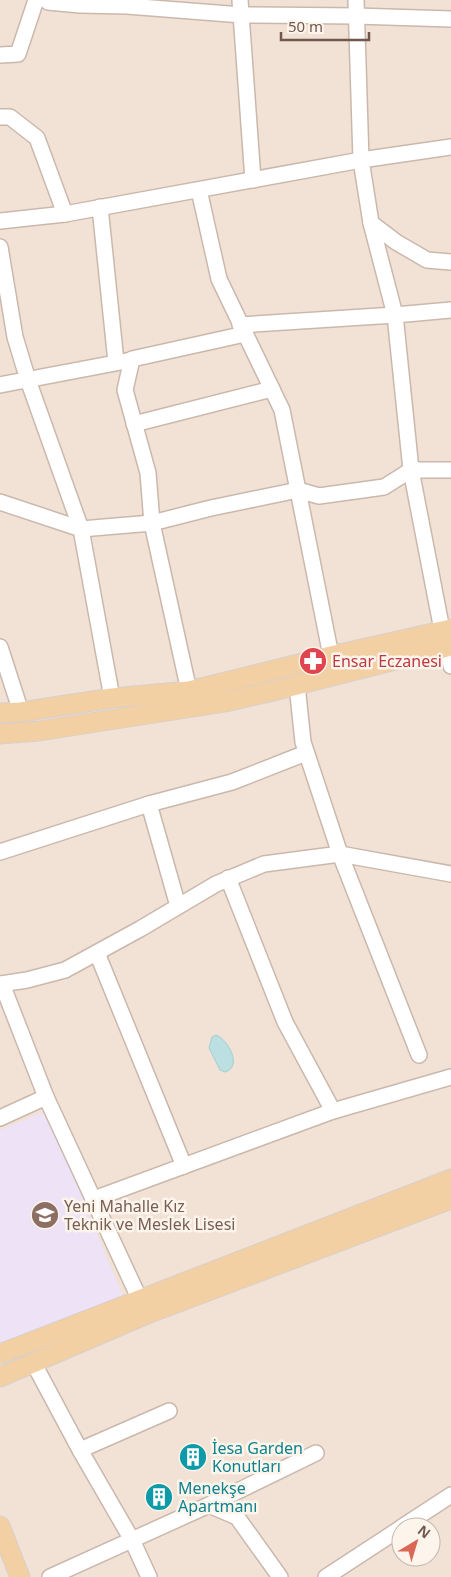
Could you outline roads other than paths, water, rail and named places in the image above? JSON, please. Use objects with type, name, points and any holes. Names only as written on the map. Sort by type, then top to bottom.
[{"type":"main road","points":[[0,713],[22,712],[112,698],[189,692],[331,656],[448,638]]},
{"type":"main road","points":[[0,734],[39,731],[225,702],[297,685],[448,638]]},
{"type":"main road","points":[[0,1354],[451,1179]]},
{"type":"main road","points":[[0,1376],[147,1314],[451,1199]]},
{"type":"main road","points":[[0,1526],[20,1577]]},
{"type":"street","points":[[0,55],[18,54],[36,0]]},
{"type":"street","points":[[46,0],[48,2],[80,5],[241,8],[356,16],[451,19]]},
{"type":"street","points":[[356,0],[361,160],[371,223],[395,315],[411,470],[448,638],[451,666]]},
{"type":"street","points":[[241,8],[254,180]]},
{"type":"street","points":[[0,117],[10,117],[37,138],[65,214]]},
{"type":"street","points":[[0,221],[65,214],[361,160],[451,147]]},
{"type":"street","points":[[199,190],[219,279],[282,410],[331,656]]},
{"type":"street","points":[[100,207],[116,362]]},
{"type":"street","points":[[371,223],[396,242],[427,260],[451,262]]},
{"type":"street","points":[[0,247],[15,337],[28,380],[81,529],[112,698]]},
{"type":"street","points":[[0,385],[132,360],[243,330],[451,310]]},
{"type":"street","points":[[132,360],[125,390],[148,473],[152,523],[189,692]]},
{"type":"street","points":[[134,424],[272,389]]},
{"type":"street","points":[[0,502],[81,529],[152,523],[211,508],[298,490],[319,496],[384,487],[411,470],[451,470]]},
{"type":"street","points":[[0,647],[22,712]]},
{"type":"street","points":[[297,685],[303,742],[306,752],[340,854],[419,1055]]},
{"type":"street","points":[[0,852],[149,804],[232,782],[306,752]]},
{"type":"street","points":[[149,804],[178,906]]},
{"type":"street","points":[[140,1300],[46,1097],[1,984],[27,980],[65,970],[216,884],[264,864],[340,854],[451,874]]},
{"type":"street","points":[[228,878],[285,1022],[333,1111]]},
{"type":"street","points":[[97,952],[184,1166]]},
{"type":"street","points":[[94,1199],[333,1111],[451,1077]]},
{"type":"street","points":[[0,1118],[46,1097]]},
{"type":"street","points":[[33,1362],[80,1450],[132,1540],[149,1577]]},
{"type":"street","points":[[80,1450],[168,1411]]},
{"type":"street","points":[[50,1577],[209,1505],[316,1453]]},
{"type":"street","points":[[418,1517],[451,1497]]},
{"type":"street","points":[[209,1505],[237,1517],[280,1577]]},
{"type":"street","points":[[326,1577],[391,1534]]},
{"type":"water","points":[[216,1035],[225,1042],[232,1053],[233,1065],[225,1072],[220,1070],[209,1048],[212,1037]]},
{"type":"place","name":"Ensar Eczanesi","points":[[313,661]]},
{"type":"place","name":"Yeni Mahalle Kız Teknik ve Meslek Lisesi","points":[[45,1215]]},
{"type":"place","name":"İesa Garden Konutları","points":[[193,1457]]},
{"type":"place","name":"Menekşe Apartmanı","points":[[159,1497]]}]
